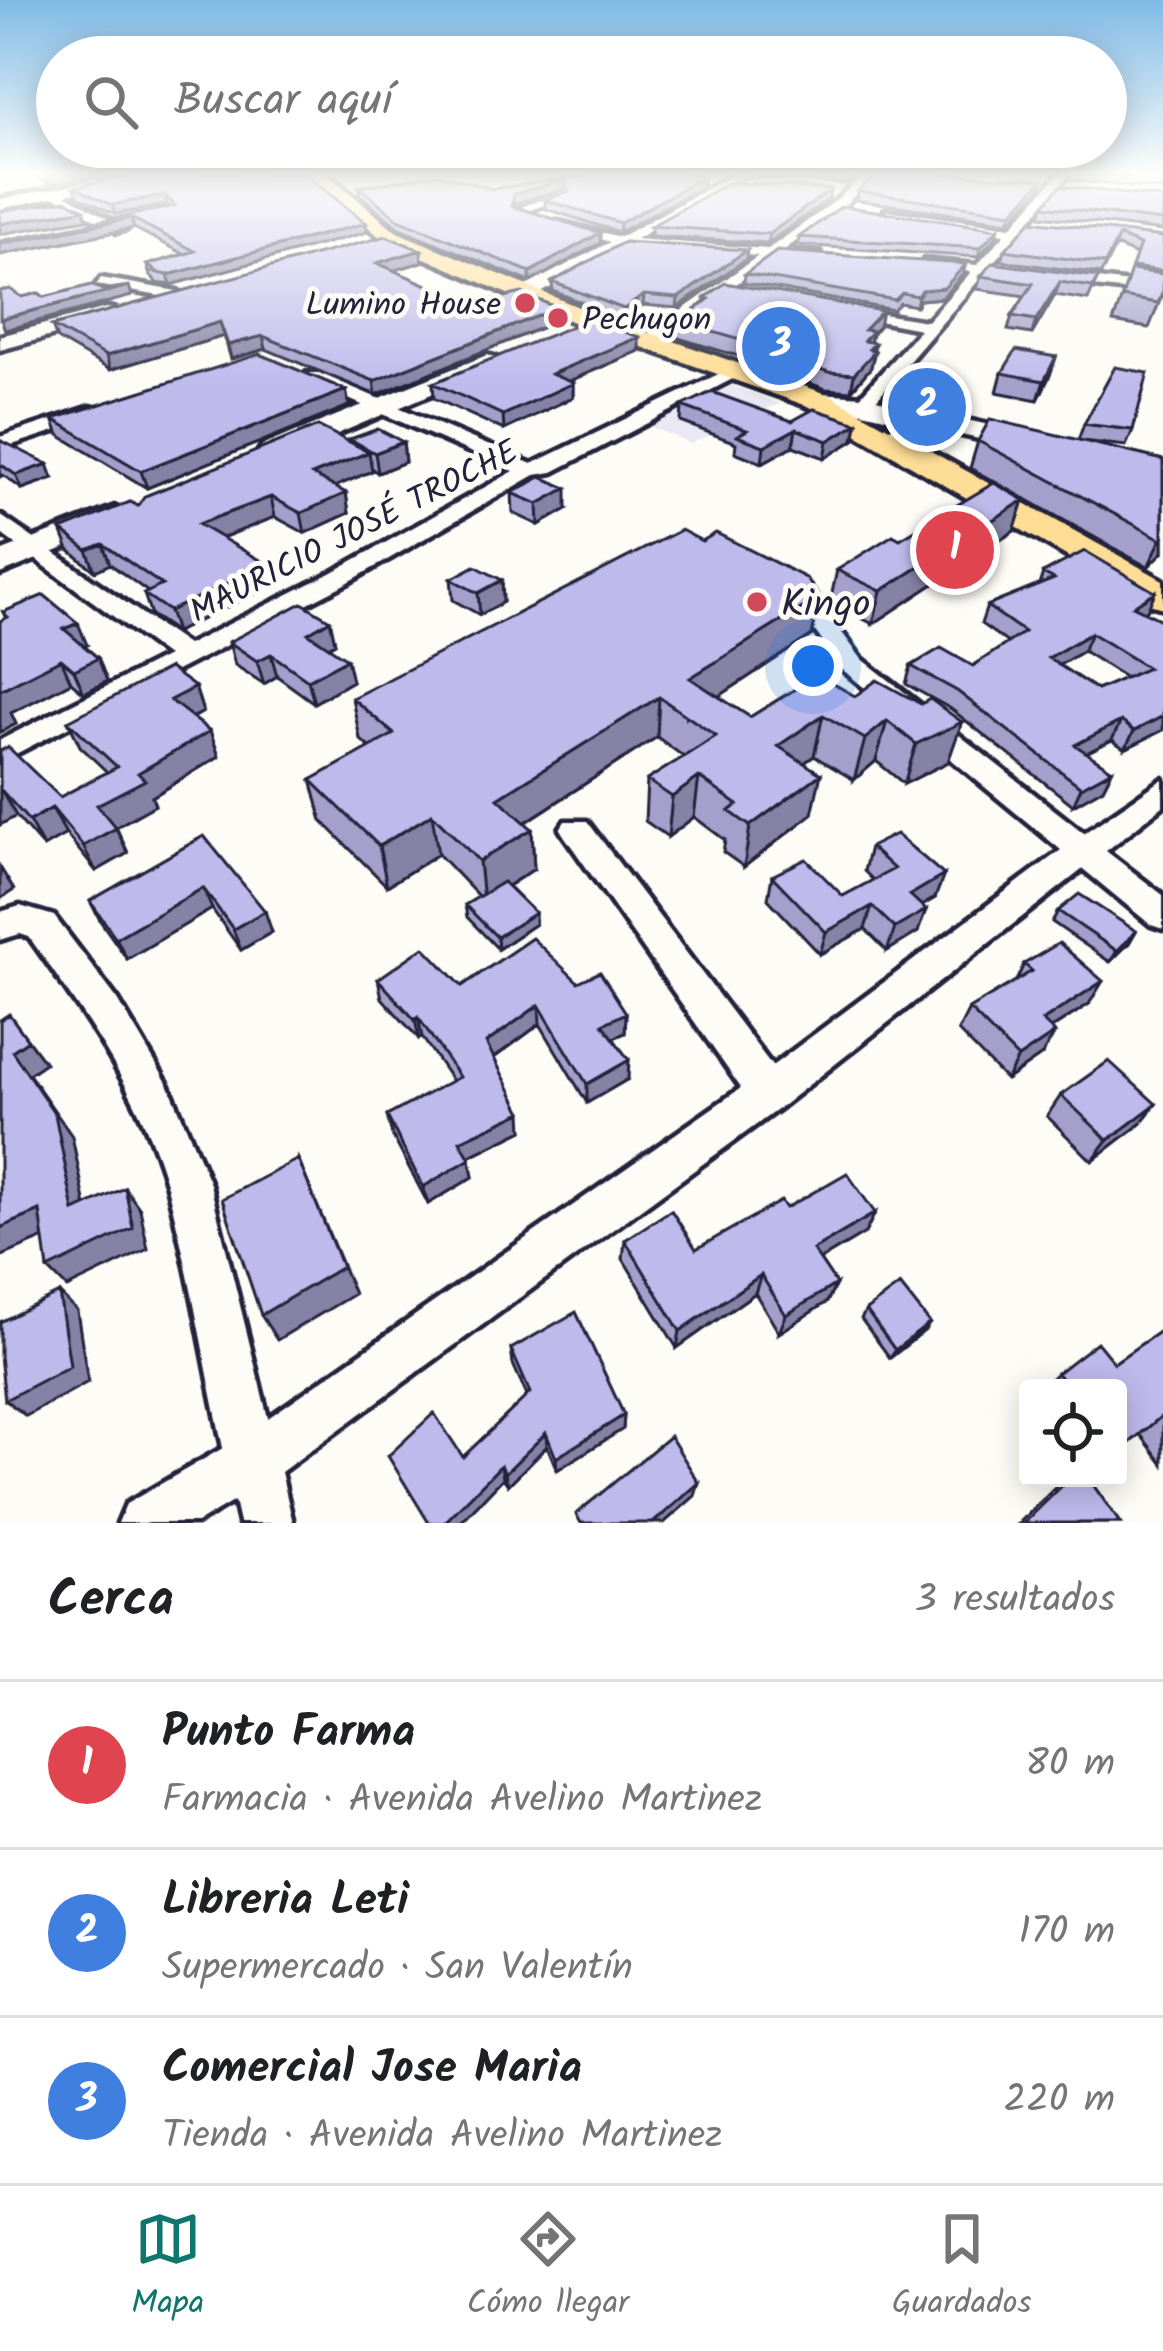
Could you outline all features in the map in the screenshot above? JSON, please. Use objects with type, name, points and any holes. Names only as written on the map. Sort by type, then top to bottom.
[{"type":"main road","points":[[384,243],[820,401],[1163,596]]},
{"type":"street","points":[[486,308],[527,295],[621,243]]},
{"type":"street","points":[[638,243],[842,257]]},
{"type":"street","points":[[648,340],[784,243]]},
{"type":"street","points":[[863,404],[1003,243]]},
{"type":"street","points":[[912,262],[981,266],[1163,291]]},
{"type":"street","points":[[101,282],[188,292]]},
{"type":"street","points":[[723,289],[746,293]]},
{"type":"street","points":[[0,343],[188,292]]},
{"type":"street","points":[[815,306],[931,326]]},
{"type":"street","points":[[548,337],[589,320]]},
{"type":"street","points":[[251,460],[506,354]]},
{"type":"street","points":[[296,370],[530,470]]},
{"type":"street","name":"MAURICIO JOSÉ TROCHE","points":[[0,752],[339,578],[530,470],[546,468],[739,371]]},
{"type":"street","points":[[820,401],[863,404],[1058,449]]},
{"type":"street","points":[[0,443],[104,409]]},
{"type":"street","points":[[880,435],[915,430],[928,424],[927,419]]},
{"type":"street","points":[[0,564],[143,505]]},
{"type":"street","points":[[0,522],[183,655]]},
{"type":"street","points":[[801,595],[852,664],[1163,916]]},
{"type":"street","points":[[145,1523],[250,1462],[768,1093],[1163,790]]},
{"type":"street","points":[[576,829],[768,1093]]},
{"type":"street","points":[[0,926],[20,920],[41,926],[105,1012],[154,1100],[188,1184],[266,1523]]},
{"type":"shaded area","points":[[731,385],[779,404],[691,444],[649,426]]},
{"type":"building","points":[[180,243],[290,243],[168,275],[153,272],[147,265],[195,251]]},
{"type":"building","points":[[360,243],[404,243],[421,250],[377,263],[455,297],[456,308],[522,293],[558,308],[374,381],[263,336],[228,345],[220,322],[106,356],[52,326]]},
{"type":"building","points":[[458,243],[582,243],[530,272]]},
{"type":"building","points":[[622,243],[747,250],[678,298],[644,295],[624,309],[552,282]]},
{"type":"building","points":[[899,243],[985,243],[980,248]]},
{"type":"building","points":[[1011,243],[1115,243],[1105,264],[1005,250]]},
{"type":"building","points":[[1136,243],[1163,243],[1163,271],[1132,267],[1140,245]]},
{"type":"building","points":[[777,251],[966,264],[944,288],[922,290],[918,296],[902,293],[895,300],[745,274]]},
{"type":"building","points":[[992,263],[1098,277],[1093,287],[1060,282],[1036,320],[1012,316],[1033,284],[981,276]]},
{"type":"building","points":[[1131,270],[1163,274],[1158,303],[1122,297]]},
{"type":"building","points":[[725,283],[882,311],[864,330],[872,331],[864,341],[875,343],[869,349],[875,351],[854,374],[829,372],[783,357],[788,354],[679,322]]},
{"type":"building","points":[[91,285],[103,290],[129,286],[0,319],[0,291],[44,297]]},
{"type":"building","points":[[589,319],[639,337],[551,374],[573,383],[503,415],[433,383]]},
{"type":"building","points":[[1016,350],[1056,357],[1044,381],[1002,373]]},
{"type":"building","points":[[260,354],[346,390],[141,471],[53,419]]},
{"type":"building","points":[[1115,367],[1148,373],[1133,430],[1084,424]]},
{"type":"building","points":[[712,392],[792,421],[814,409],[857,423],[828,441],[796,429],[764,446],[737,436],[747,430],[682,406]]},
{"type":"building","points":[[990,419],[1163,460],[1163,537],[978,441]]},
{"type":"building","points":[[318,426],[369,452],[312,475],[346,493],[301,513],[271,497],[198,524],[267,564],[169,611],[144,594],[162,585],[103,544],[87,550],[61,530],[130,502],[138,506],[145,496]]},
{"type":"building","points":[[378,429],[403,442],[375,453],[350,439]]},
{"type":"building","points":[[0,440],[48,464],[16,475],[0,464]]},
{"type":"building","points":[[541,477],[567,488],[538,504],[512,493]]},
{"type":"building","points":[[994,483],[1024,500],[881,591],[837,570],[893,535],[900,539]]},
{"type":"building","points":[[681,530],[702,541],[716,533],[806,578],[820,597],[690,678],[750,717],[818,675],[855,696],[877,680],[921,704],[930,699],[962,722],[916,744],[887,721],[865,739],[823,715],[778,746],[821,774],[750,826],[729,811],[738,805],[699,777],[672,797],[647,780],[716,736],[659,697],[498,798],[532,829],[479,861],[432,814],[379,846],[311,780],[394,734],[352,698]]},
{"type":"building","points":[[1085,551],[1155,592],[1133,606],[1163,621],[1163,716],[1134,731],[1121,721],[1075,745],[1112,770],[1081,787],[957,691],[911,666],[941,648],[973,666],[1024,632],[987,606],[1054,579],[1043,573]],"holes":[[[1091,633],[1148,668],[1097,690],[1048,658]]]},
{"type":"building","points":[[475,566],[502,580],[478,593],[451,579]]},
{"type":"building","points":[[44,595],[78,623],[64,629],[98,658],[74,670],[61,659],[0,690],[0,621],[8,617],[3,612]]},
{"type":"building","points":[[302,603],[330,620],[308,633],[347,659],[308,680],[271,654],[257,661],[229,642]]},
{"type":"building","points":[[169,668],[195,687],[170,700],[210,731],[138,773],[145,780],[97,805],[116,828],[83,846],[52,808],[29,821],[0,792],[0,751],[8,747],[60,797],[117,767],[68,721]]},
{"type":"building","points":[[896,834],[944,875],[910,895],[926,910],[895,928],[872,906],[826,932],[772,876],[806,859],[843,896],[894,869],[870,847]]},
{"type":"building","points":[[204,836],[265,911],[233,929],[203,888],[116,938],[90,901]]},
{"type":"building","points":[[503,882],[535,913],[497,937],[465,905]]},
{"type":"building","points":[[1079,894],[1136,931],[1117,951],[1058,911]]},
{"type":"building","points":[[532,938],[578,982],[600,972],[626,1013],[603,1024],[629,1060],[587,1084],[539,1005],[486,1043],[522,1112],[460,1141],[470,1159],[423,1187],[387,1116],[459,1077],[418,1017],[415,1020],[378,979],[424,947],[462,986]]},
{"type":"building","points":[[1059,943],[1103,981],[1042,1021],[1055,1033],[1018,1058],[969,1009],[1032,971],[1024,964]]},
{"type":"building","points":[[9,1014],[28,1040],[12,1051],[55,1114],[74,1211],[125,1188],[133,1228],[48,1269],[40,1211],[0,1228],[0,1020]]},
{"type":"building","points":[[1109,1061],[1156,1104],[1108,1140],[1061,1095]]},
{"type":"building","points":[[298,1159],[342,1267],[261,1315],[222,1199]]},
{"type":"building","points":[[847,1173],[875,1213],[813,1250],[836,1284],[786,1315],[761,1275],[680,1331],[625,1240],[671,1210],[696,1249],[781,1201],[786,1208]]},
{"type":"building","points":[[900,1285],[930,1323],[895,1350],[866,1310]]},
{"type":"building","points":[[59,1293],[70,1366],[5,1400],[0,1322]]},
{"type":"building","points":[[576,1312],[624,1415],[556,1458],[546,1433],[505,1473],[501,1465],[444,1523],[429,1523],[388,1456],[434,1413],[463,1457],[530,1393],[511,1349]]},
{"type":"building","points":[[1163,1329],[1163,1415],[1127,1445],[1127,1379],[1061,1379],[1057,1373],[1097,1342],[1114,1363]]},
{"type":"building","points":[[670,1436],[699,1483],[653,1523],[581,1523],[576,1514]]},
{"type":"building","points":[[1061,1487],[1094,1487],[1120,1523],[1024,1523]]},
{"type":"place","name":"Lumino House","points":[[525,303]]},
{"type":"place","name":"Pechugon","points":[[558,318]]},
{"type":"place","name":"Comercial Jose Maria","points":[[781,346]]},
{"type":"place","name":"Libreria Leti","points":[[927,407]]},
{"type":"place","name":"Punto Farma","points":[[955,550]]},
{"type":"place","name":"Kingo","points":[[757,602]]}]
